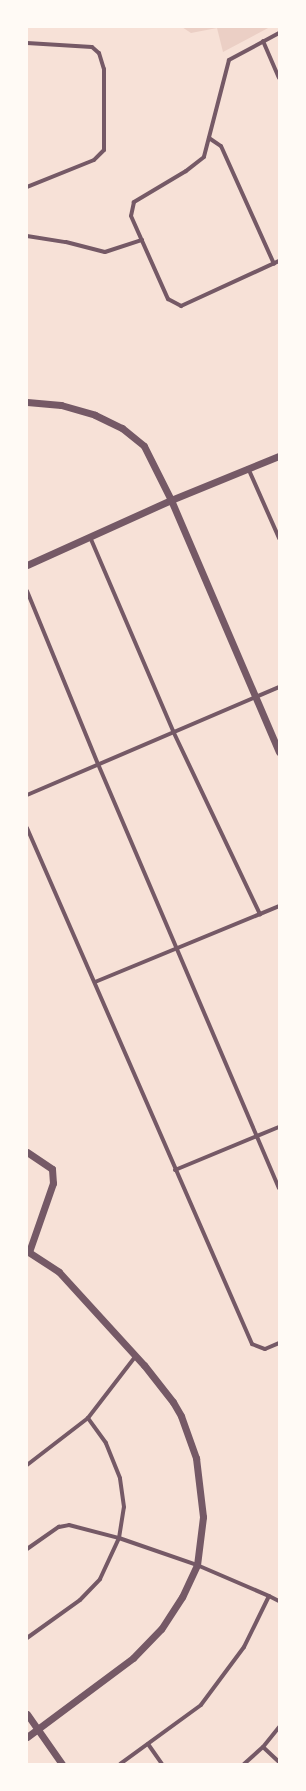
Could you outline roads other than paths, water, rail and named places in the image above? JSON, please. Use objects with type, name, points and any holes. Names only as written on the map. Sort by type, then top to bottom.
[{"type":"street","points":[[279,33],[230,60],[204,157],[186,171],[134,202],[131,216],[168,300],[181,306],[279,261]]},
{"type":"street","points":[[263,41],[279,78]]},
{"type":"street","points":[[27,43],[92,47],[99,53],[104,69],[104,150],[94,160],[27,187]]},
{"type":"street","points":[[209,138],[221,146],[274,264]]},
{"type":"street","points":[[27,236],[58,240],[105,252],[142,240]]},
{"type":"street","points":[[27,402],[61,405],[95,415],[122,428],[144,446],[171,500],[279,752]]},
{"type":"street","points":[[27,565],[171,500],[279,456]]},
{"type":"street","points":[[248,468],[279,538]]},
{"type":"street","points":[[90,537],[174,731],[260,914]]},
{"type":"street","points":[[27,591],[98,764],[178,948],[279,1188]]},
{"type":"street","points":[[27,795],[279,687]]},
{"type":"street","points":[[27,828],[252,1344],[265,1350],[279,1343]]},
{"type":"street","points":[[95,982],[279,906]]},
{"type":"street","points":[[175,1170],[279,1127]]},
{"type":"street","points":[[27,1152],[52,1169],[53,1183],[28,1252],[59,1272],[173,1402],[190,1437],[199,1477],[203,1517],[197,1566],[172,1614],[148,1644],[133,1658],[27,1737]]},
{"type":"street","points":[[27,1465],[88,1418],[135,1358]]},
{"type":"street","points":[[27,1638],[80,1600],[100,1579],[119,1538],[124,1507],[120,1478],[106,1442],[88,1418]]},
{"type":"street","points":[[27,1549],[59,1527],[69,1525],[119,1538],[197,1566],[279,1601]]},
{"type":"street","points":[[120,1764],[201,1705],[223,1679],[244,1647],[269,1596]]},
{"type":"street","points":[[27,1714],[62,1764]]},
{"type":"street","points":[[244,1764],[263,1747],[279,1727]]},
{"type":"street","points":[[148,1744],[162,1764]]},
{"type":"street","points":[[263,1747],[279,1762]]}]
